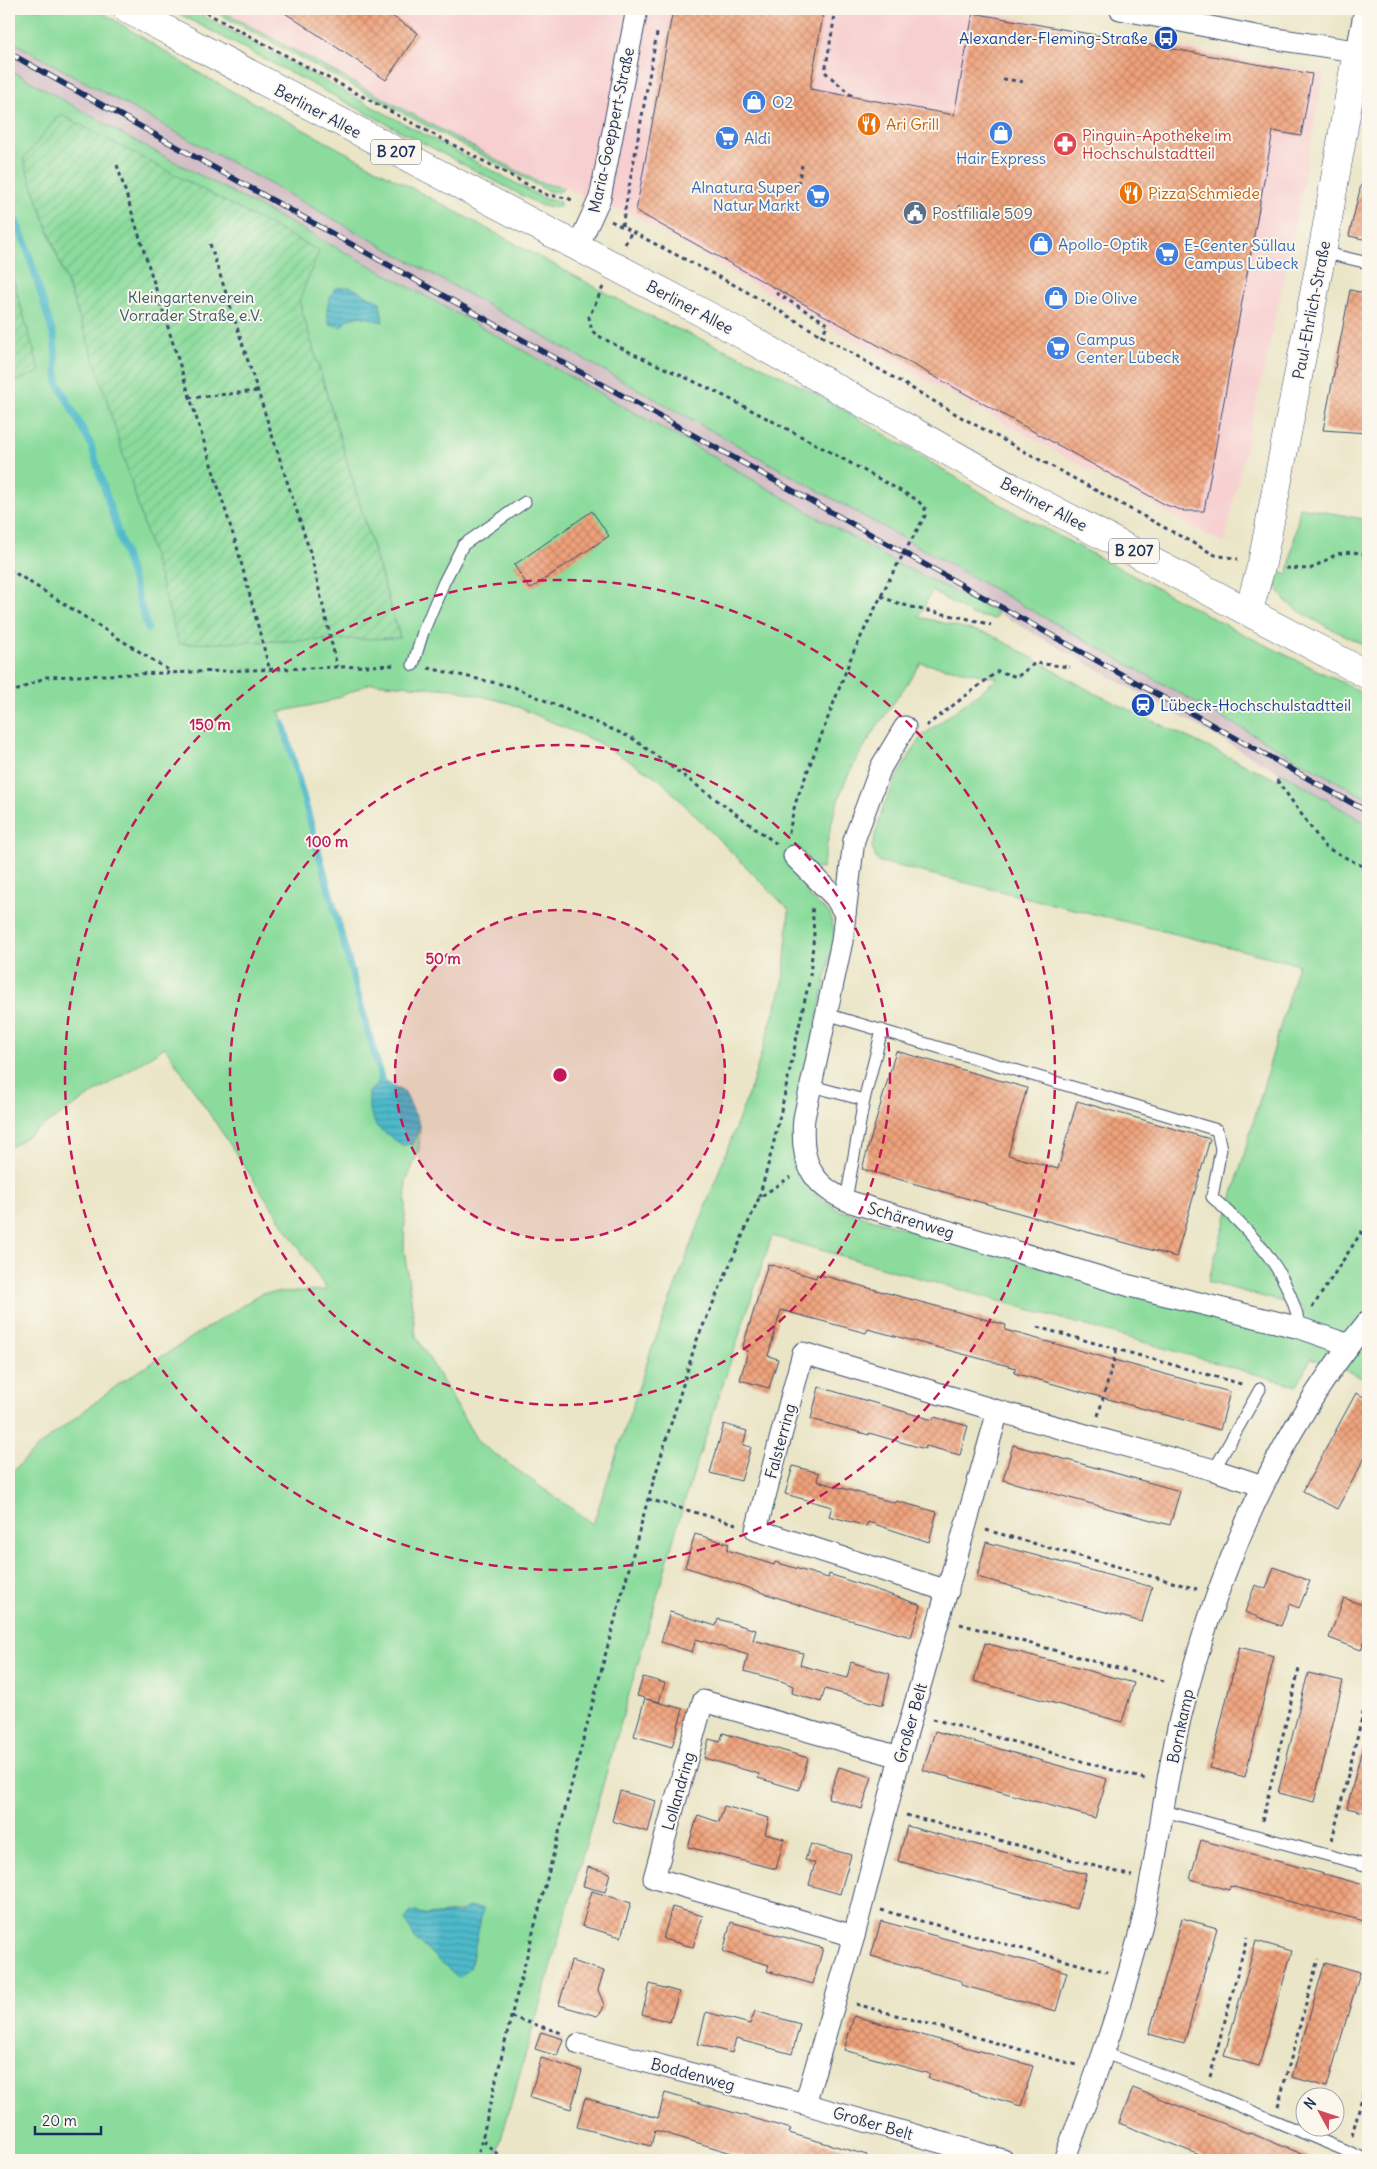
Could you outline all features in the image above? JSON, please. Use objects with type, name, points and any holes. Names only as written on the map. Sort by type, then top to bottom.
[{"type":"main road","name":"Berliner Allee","points":[[128,9],[720,322],[1020,492],[1249,610]]},
{"type":"main road","name":"Paul-Ehrlich-Straße","points":[[1249,610],[1262,563],[1362,52]]},
{"type":"main road","name":"B 207","points":[[1249,610],[1368,674]]},
{"type":"street","name":"Maria-Goeppert-Straße","points":[[577,248],[595,212],[637,9]]},
{"type":"street","points":[[1120,9],[1248,34],[1362,52]]},
{"type":"street","name":"Paul-Ehrlich-Straße","points":[[1362,52],[1365,9]]},
{"type":"street","name":"Schärenweg","points":[[905,727],[882,767],[854,840],[842,941],[802,1140],[807,1166],[823,1186],[834,1195],[846,1200],[1130,1286],[1300,1328],[1349,1345]]},
{"type":"street","points":[[787,847],[835,897],[845,914]]},
{"type":"street","name":"Bornkamp","points":[[1064,2160],[1105,2053],[1141,1928],[1180,1717],[1200,1647],[1226,1571],[1263,1486],[1292,1430],[1349,1345],[1368,1322]]},
{"type":"street","name":"Falsterring","points":[[756,1530],[803,1353],[998,1411]]},
{"type":"street","points":[[998,1411],[1214,1470],[1263,1486]]},
{"type":"street","name":"Großer Belt","points":[[998,1411],[900,1757],[854,1936],[806,2104],[1003,2160]]},
{"type":"street","points":[[756,1530],[948,1591]]},
{"type":"street","name":"Lollandring","points":[[854,1936],[654,1878],[703,1701],[900,1757]]},
{"type":"street","name":"Boddenweg","points":[[580,2044],[806,2104]]},
{"type":"lane","points":[[1322,252],[1368,263]]},
{"type":"lane","points":[[413,665],[422,632],[463,545],[525,502]]},
{"type":"lane","points":[[826,1014],[1217,1130],[1221,1148],[1212,1197],[1240,1223],[1264,1250],[1288,1286],[1300,1328]]},
{"type":"lane","points":[[846,1200],[864,1100],[882,1030]]},
{"type":"lane","points":[[812,1086],[864,1100]]},
{"type":"lane","points":[[1214,1470],[1260,1389]]},
{"type":"lane","points":[[1164,1811],[1368,1866]]},
{"type":"lane","points":[[1105,2053],[1206,2092],[1368,2160]]},
{"type":"path","points":[[199,9],[547,195],[568,198],[742,289],[961,417],[1216,555],[1310,569],[1337,554],[1352,552],[1368,554]]},
{"type":"path","points":[[836,9],[825,72],[852,96]]},
{"type":"path","points":[[622,226],[658,28]]},
{"type":"path","points":[[1003,78],[1025,82]]},
{"type":"path","points":[[116,165],[237,547],[270,671]]},
{"type":"path","points":[[798,184],[802,165]]},
{"type":"path","points":[[958,217],[961,203]]},
{"type":"path","points":[[9,694],[46,677],[170,671],[270,671],[337,666],[413,665],[514,687],[632,738],[787,847],[794,804],[852,655],[880,596],[925,516],[925,508],[917,500],[838,456],[716,392],[638,358],[597,335],[592,330],[588,317],[632,231]]},
{"type":"path","points":[[210,244],[311,554],[337,666]]},
{"type":"path","points":[[776,292],[828,324],[821,336]]},
{"type":"path","points":[[189,398],[258,391]]},
{"type":"path","points":[[9,569],[170,671]]},
{"type":"path","points":[[880,596],[899,605],[963,616],[991,625]]},
{"type":"path","points":[[905,727],[922,729],[998,671],[1016,677],[1035,663],[1070,666]]},
{"type":"path","points":[[1277,780],[1325,847],[1368,869]]},
{"type":"path","points":[[477,2160],[511,2017],[648,1499],[696,1342],[758,1198],[774,1146],[790,1062],[810,975],[814,934],[812,903],[814,873]]},
{"type":"path","points":[[758,1198],[807,1166]]},
{"type":"path","points":[[1300,1328],[1368,1222]]},
{"type":"path","points":[[1037,1326],[1260,1389]]},
{"type":"path","points":[[1092,1437],[1117,1349]]},
{"type":"path","points":[[648,1499],[756,1530]]},
{"type":"path","points":[[966,1524],[1202,1590]]},
{"type":"path","points":[[940,1618],[1174,1684]]},
{"type":"path","points":[[1258,1836],[1299,1670]]},
{"type":"path","points":[[1328,1855],[1367,1697]]},
{"type":"path","points":[[913,1714],[1154,1782]]},
{"type":"path","points":[[887,1810],[1137,1878]]},
{"type":"path","points":[[862,1904],[1114,1974]]},
{"type":"path","points":[[1206,2092],[1247,1937]]},
{"type":"path","points":[[1274,2121],[1318,1959]]},
{"type":"path","points":[[836,1999],[1085,2068]]},
{"type":"path","points":[[511,2017],[566,2034],[580,2044]]},
{"type":"path","points":[[1348,2151],[1368,2076]]},
{"type":"path","points":[[483,2141],[504,2160]]},
{"type":"shaded area","name":"Campus Center Lübeck","points":[[218,9],[970,9],[1324,74],[1288,262],[1224,544],[747,281],[634,216],[564,188],[538,182]]},
{"type":"shaded area","points":[[9,40],[384,247],[1368,799],[1368,825],[1282,773],[1277,780],[1279,772],[998,613],[898,564],[712,456],[386,274],[124,135],[9,69]]},
{"type":"green space","points":[[9,9],[97,9],[204,76],[659,321],[756,363],[826,399],[1010,510],[1239,632],[1368,695],[1368,799],[384,247],[9,40]]},
{"type":"green space","points":[[170,9],[190,9],[545,199],[560,202],[560,207],[542,206]]},
{"type":"green space","points":[[210,9],[218,9],[538,182],[564,188],[559,192],[548,191]]},
{"type":"green space","points":[[9,69],[124,135],[386,274],[712,456],[898,564],[998,613],[994,619],[972,615],[932,591],[919,617],[992,635],[1092,692],[1277,780],[1281,772],[1368,825],[1368,1379],[1311,1358],[1297,1386],[772,1236],[686,1496],[495,2160],[9,2160],[9,1475],[39,1446],[120,1383],[262,1293],[327,1290],[165,1047],[9,1148],[9,384],[40,372],[9,266]],"holes":[[[23,159],[299,301],[400,638],[97,367]],[[921,663],[998,678],[921,737],[898,775],[883,807],[872,847],[877,861],[1298,964],[1208,1282],[1305,1308],[1294,1338],[839,1210],[819,1196],[805,1180],[796,1161],[792,1137],[835,935],[830,914],[809,896],[797,866],[822,869],[834,813],[841,791],[854,764]],[[371,683],[453,689],[509,703],[597,742],[658,778],[789,910],[783,983],[752,1084],[649,1356],[593,1524],[478,1442],[416,1336],[404,1249],[406,1182],[419,1150],[420,1125],[413,1144],[403,1145],[394,1138],[369,1093],[381,1078],[285,722],[279,712],[327,702]],[[482,1909],[470,1968],[411,1911],[428,1915]]]},
{"type":"green space","name":"Kleingartenverein Vorrader Straße e.V.","points":[[60,114],[319,251],[299,301],[400,638],[179,644],[97,367],[23,159]]},
{"type":"green space","points":[[9,266],[40,372],[9,384]]},
{"type":"green space","points":[[1300,507],[1368,520],[1368,647],[1321,624],[1296,609],[1281,595],[1277,573],[1288,574]]},
{"type":"water","points":[[350,287],[380,302],[383,322],[361,316],[348,319],[342,327],[330,324],[327,314],[330,297],[335,288]]},
{"type":"water","points":[[381,1078],[405,1093],[420,1125],[413,1144],[402,1145],[376,1126],[369,1109],[369,1093]]},
{"type":"water","points":[[467,1907],[483,1909],[470,1968],[459,1978],[417,1941],[405,1920],[411,1911],[428,1915],[461,1913]]},
{"type":"building","points":[[279,9],[381,9],[418,33],[386,80]]},
{"type":"building","name":"Campus Center Lübeck","points":[[673,9],[824,9],[810,89],[954,115],[973,13],[1312,74],[1301,136],[1273,131],[1204,511],[1184,511],[1166,505],[636,211]]},
{"type":"building","points":[[1361,185],[1368,185],[1368,240],[1349,236]]},
{"type":"building","points":[[1350,290],[1368,294],[1368,433],[1323,430]]},
{"type":"building","points":[[592,511],[609,536],[530,589],[514,565]]},
{"type":"building","points":[[896,1051],[1027,1088],[1008,1155],[1058,1169],[1077,1101],[1210,1139],[1176,1257],[862,1169]]},
{"type":"building","points":[[768,1264],[816,1278],[817,1274],[1006,1325],[1005,1330],[1230,1392],[1220,1430],[1014,1373],[1016,1368],[868,1329],[866,1333],[781,1310],[768,1356],[778,1359],[769,1388],[740,1380],[748,1351],[742,1349]]},
{"type":"building","points":[[819,1387],[933,1420],[934,1417],[968,1426],[960,1455],[926,1446],[925,1449],[811,1419]]},
{"type":"building","points":[[1356,1393],[1368,1399],[1368,1452],[1337,1509],[1303,1491]]},
{"type":"building","points":[[724,1424],[747,1431],[743,1445],[751,1447],[741,1481],[710,1473]]},
{"type":"building","points":[[1013,1445],[1180,1491],[1170,1525],[1003,1480]]},
{"type":"building","points":[[793,1466],[819,1473],[817,1481],[895,1503],[896,1501],[937,1512],[929,1542],[868,1522],[866,1526],[829,1516],[832,1507],[785,1494]]},
{"type":"building","points":[[695,1534],[729,1544],[727,1550],[774,1565],[775,1562],[828,1578],[829,1574],[921,1605],[911,1637],[818,1611],[685,1567]]},
{"type":"building","points":[[986,1542],[1152,1587],[1142,1622],[977,1577]]},
{"type":"building","points":[[1274,1567],[1310,1581],[1299,1608],[1290,1604],[1281,1626],[1245,1612],[1255,1585],[1266,1589]]},
{"type":"building","points":[[1344,1598],[1368,1607],[1368,1631],[1361,1650],[1329,1638]]},
{"type":"building","points":[[670,1612],[716,1626],[718,1619],[756,1630],[753,1640],[803,1653],[800,1665],[847,1678],[851,1662],[890,1674],[883,1705],[825,1689],[821,1702],[792,1693],[793,1686],[784,1682],[744,1671],[748,1655],[696,1639],[692,1652],[661,1642]]},
{"type":"building","points":[[985,1643],[1134,1683],[1122,1722],[974,1681]]},
{"type":"building","points":[[1239,1647],[1274,1656],[1245,1777],[1210,1768]]},
{"type":"building","points":[[1308,1673],[1343,1681],[1314,1802],[1278,1793]]},
{"type":"building","points":[[643,1677],[665,1683],[659,1702],[646,1699],[683,1709],[672,1747],[634,1736],[645,1698],[637,1696]]},
{"type":"building","points":[[935,1731],[1107,1779],[1095,1818],[923,1770]]},
{"type":"building","points":[[723,1733],[808,1758],[799,1790],[758,1778],[759,1774],[704,1758],[709,1739],[720,1742]]},
{"type":"building","points":[[1362,1749],[1368,1750],[1368,1813],[1347,1808]]},
{"type":"building","points":[[839,1767],[872,1777],[862,1809],[828,1798]]},
{"type":"building","points":[[620,1791],[656,1801],[648,1832],[612,1821]]},
{"type":"building","points":[[724,1806],[769,1818],[765,1834],[784,1839],[776,1869],[688,1847],[698,1815],[719,1822]]},
{"type":"building","points":[[907,1826],[1086,1874],[1076,1909],[898,1861]]},
{"type":"building","points":[[1201,1840],[1368,1886],[1368,1922],[1230,1886],[1229,1890],[1190,1879]]},
{"type":"building","points":[[811,1844],[851,1855],[840,1894],[809,1885],[815,1863],[805,1860]]},
{"type":"building","points":[[588,1867],[610,1873],[605,1892],[583,1886]]},
{"type":"building","points":[[592,1891],[631,1903],[621,1937],[582,1926]]},
{"type":"building","points":[[672,1907],[703,1916],[693,1947],[663,1939]]},
{"type":"building","points":[[1182,1918],[1217,1928],[1184,2044],[1149,2034]]},
{"type":"building","points":[[881,1921],[1067,1972],[1056,2011],[961,1985],[962,1981],[871,1956]]},
{"type":"building","points":[[731,1922],[823,1948],[813,1984],[767,1971],[769,1965],[723,1952]]},
{"type":"building","points":[[1256,1941],[1292,1951],[1259,2066],[1224,2056]]},
{"type":"building","points":[[571,1961],[604,1971],[598,1990],[604,2005],[602,2011],[597,2016],[559,2005]]},
{"type":"building","points":[[1325,1962],[1360,1972],[1327,2086],[1292,2077]]},
{"type":"building","points":[[650,1984],[679,1992],[670,2022],[642,2014]]},
{"type":"building","points":[[755,2011],[800,2024],[792,2054],[736,2039],[732,2053],[698,2044],[706,2012],[750,2024]]},
{"type":"building","points":[[854,2016],[1033,2066],[1021,2106],[928,2078],[930,2074],[844,2050]]},
{"type":"building","points":[[541,2032],[563,2039],[557,2056],[535,2049]]},
{"type":"building","points":[[541,2058],[582,2071],[571,2109],[530,2097]]},
{"type":"building","points":[[1133,2088],[1317,2160],[1213,2160],[1197,2154],[1119,2123]]},
{"type":"building","points":[[665,2093],[791,2129],[789,2133],[867,2155],[866,2160],[755,2160],[655,2130],[651,2146],[577,2127],[585,2098],[658,2118]]},
{"type":"waterway","points":[[9,204],[26,245],[54,337],[58,383],[91,445],[148,629]]},
{"type":"waterway","points":[[283,723],[381,1078]]},
{"type":"railway","points":[[9,53],[1368,812]]},
{"type":"place","name":"Alexander-Fleming-Straße","points":[[1166,38]]},
{"type":"place","name":"O2","points":[[754,102]]},
{"type":"place","name":"Ari Grill","points":[[869,124]]},
{"type":"place","name":"Hair Express","points":[[1001,133]]},
{"type":"place","name":"Aldi","points":[[727,138]]},
{"type":"place","name":"Pinguin-Apotheke im Hochschulstadtteil","points":[[1065,144]]},
{"type":"place","name":"Pizza Schmiede","points":[[1131,193]]},
{"type":"place","name":"Alnatura Super Natur Markt","points":[[818,196]]},
{"type":"place","name":"Postfiliale 509","points":[[915,213]]},
{"type":"place","name":"Apollo-Optik","points":[[1041,244]]},
{"type":"place","name":"E-Center Süllau Campus Lübeck","points":[[1167,254]]},
{"type":"place","name":"Die Olive","points":[[1056,298]]},
{"type":"place","name":"Campus Center Lübeck","points":[[1058,348]]},
{"type":"place","name":"Lübeck-Hochschulstadtteil","points":[[1143,705]]}]
